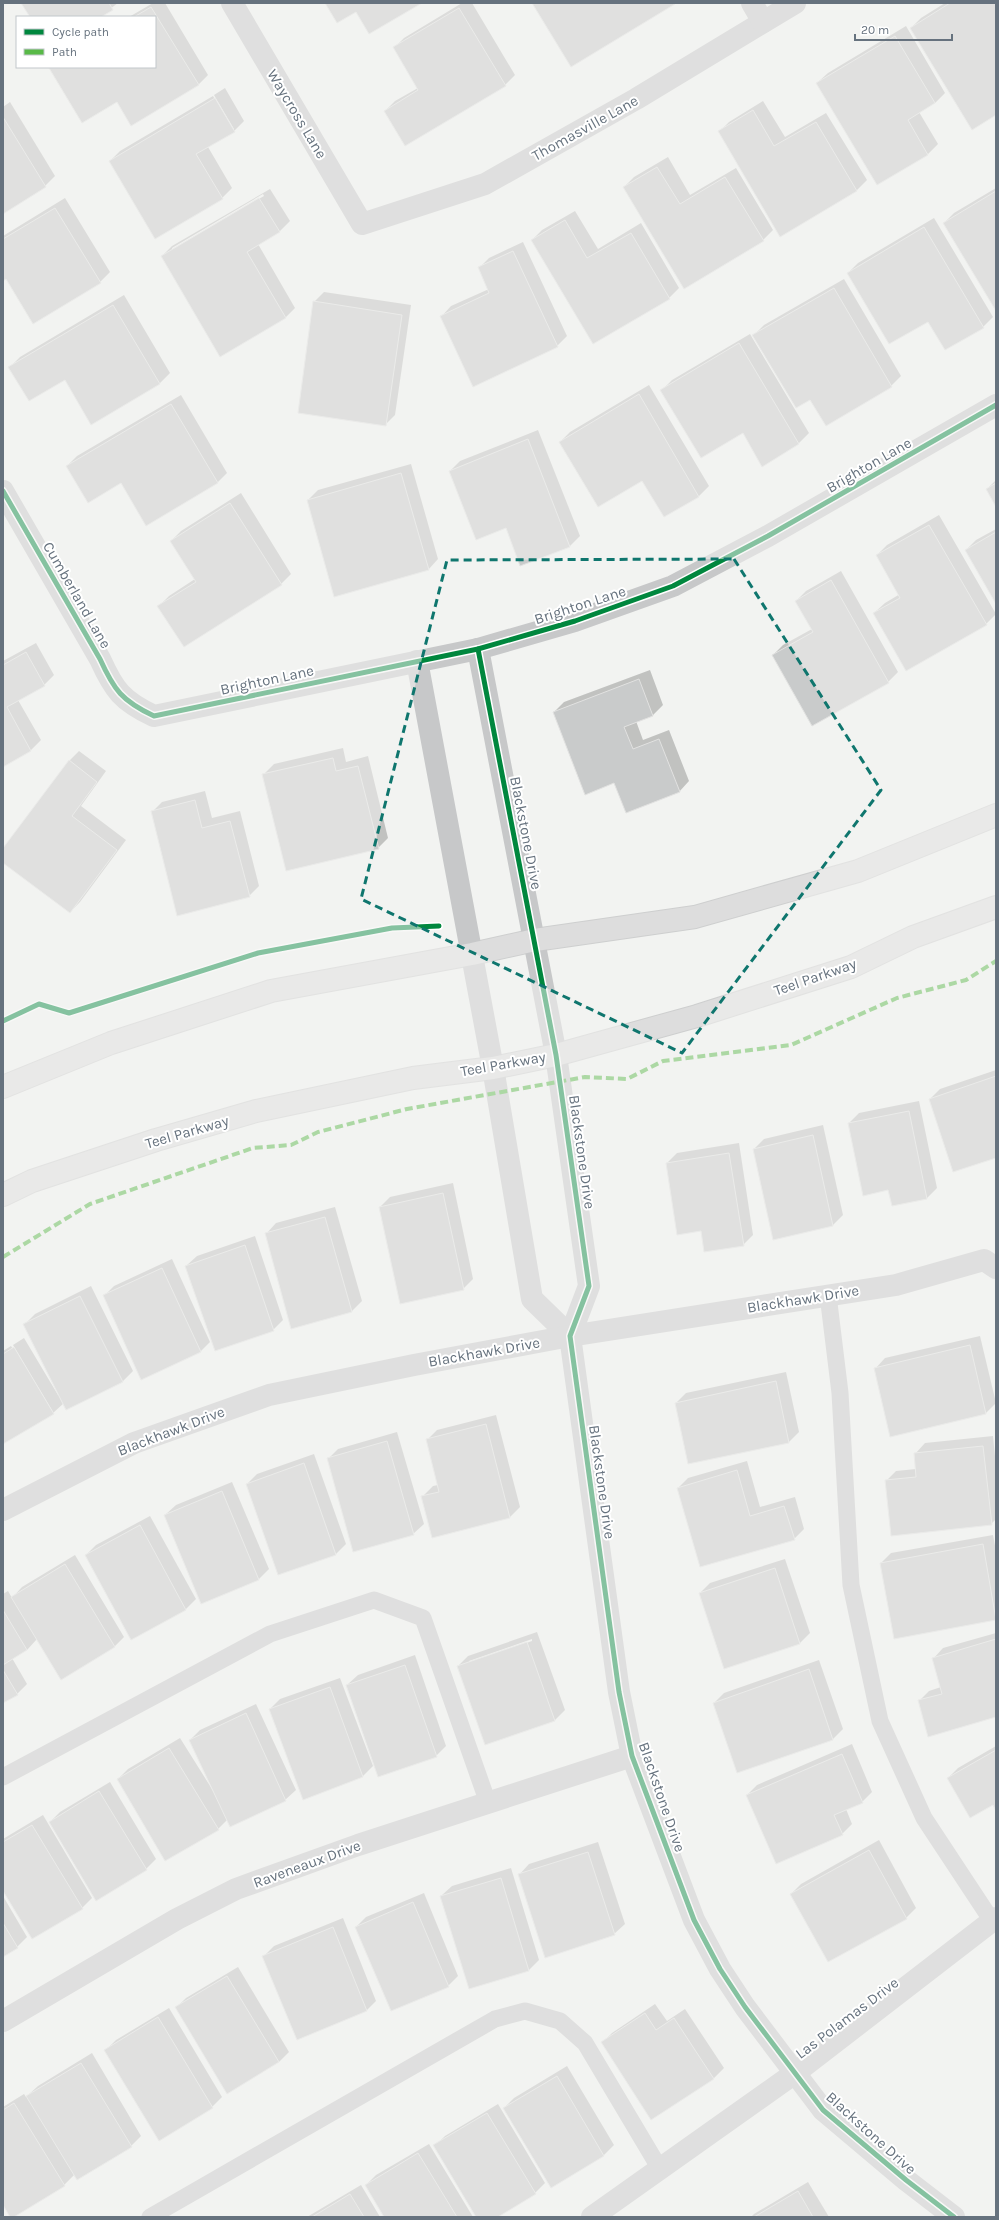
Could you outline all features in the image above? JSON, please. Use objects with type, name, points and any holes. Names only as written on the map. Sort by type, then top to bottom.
[{"type":"main road","points":[[3,1087],[111,1043],[271,992],[472,954],[535,940],[695,917],[858,871],[996,815]]},
{"type":"main road","name":"Teel Parkway","points":[[3,1195],[32,1181],[134,1147],[256,1111],[413,1078],[493,1068],[556,1055],[697,1016],[851,966],[913,938],[996,907]]},
{"type":"street","name":"Waycross Lane","points":[[232,3],[362,224]]},
{"type":"street","points":[[752,3],[764,22]]},
{"type":"street","name":"Thomasville Lane","points":[[362,224],[485,184],[636,99],[795,3]]},
{"type":"street","name":"Brighton Lane","points":[[134,706],[154,716],[478,649],[575,621],[672,586],[768,536],[996,405]]},
{"type":"street","name":"Cumberland Lane","points":[[3,492],[100,658],[112,684],[134,706]]},
{"type":"street","name":"Blackstone Drive","points":[[478,649],[556,1055],[589,1286],[570,1336],[619,1692],[632,1756],[694,1920],[720,1969],[736,1994],[823,2110],[906,2180],[954,2217]]},
{"type":"street","points":[[417,661],[493,1068],[532,1299],[570,1336]]},
{"type":"street","name":"Blackhawk Drive","points":[[3,1510],[134,1443],[269,1395],[414,1365],[570,1336],[896,1285],[990,1264]]},
{"type":"street","name":"Raveneaux Drive","points":[[3,2021],[177,1919],[236,1889],[358,1845],[632,1756]]},
{"type":"street","name":"Las Polamas Drive","points":[[592,2217],[795,2073],[994,1920]]},
{"type":"lane","points":[[828,1295],[840,1393],[851,1585],[880,1721],[924,1818],[994,1920]]},
{"type":"lane","points":[[3,1777],[270,1634],[374,1600],[423,1618],[488,1803]]},
{"type":"lane","points":[[150,2217],[495,2018],[525,2011],[560,2021],[585,2043],[660,2169]]},
{"type":"highlighted area","points":[[734,559],[881,790],[682,1053],[361,899],[447,560]]},
{"type":"building","points":[[21,3],[109,3],[113,10],[103,16],[29,16]]},
{"type":"building","points":[[325,3],[422,3],[369,34],[356,12],[337,23]]},
{"type":"building","points":[[532,3],[674,3],[675,4],[571,67]]},
{"type":"building","points":[[950,3],[996,3],[996,115],[972,130],[910,28]]},
{"type":"building","points":[[151,7],[199,85],[131,126],[117,102],[82,123],[49,68],[156,68],[156,16],[136,16]]},
{"type":"building","points":[[459,8],[506,86],[405,146],[384,111],[418,90],[393,47]]},
{"type":"building","points":[[895,36],[935,103],[908,120],[928,155],[877,185],[816,83]]},
{"type":"building","points":[[215,98],[235,132],[196,154],[223,199],[155,239],[109,161]]},
{"type":"building","points":[[753,110],[774,146],[816,122],[857,191],[780,237],[718,131]]},
{"type":"building","points":[[3,117],[46,187],[3,214]]},
{"type":"building","points":[[657,167],[680,204],[725,177],[764,241],[684,289],[623,187]]},
{"type":"building","points":[[996,191],[996,311],[943,223]]},
{"type":"building","points":[[259,198],[280,232],[247,252],[286,318],[220,357],[161,256]]},
{"type":"building","points":[[55,208],[101,283],[33,324],[6,279],[3,281],[3,239]]},
{"type":"building","points":[[565,220],[587,258],[631,233],[670,299],[593,344],[531,240]]},
{"type":"building","points":[[924,227],[984,328],[945,350],[928,322],[889,344],[847,273]]},
{"type":"building","points":[[513,251],[558,347],[473,387],[440,316],[489,293],[478,267]]},
{"type":"building","points":[[834,288],[892,387],[826,426],[810,400],[796,408],[752,335]]},
{"type":"building","points":[[313,301],[402,315],[386,426],[298,413]]},
{"type":"building","points":[[113,305],[160,384],[91,425],[65,380],[29,401],[8,367]]},
{"type":"building","points":[[739,343],[799,444],[762,467],[743,433],[701,458],[660,390]]},
{"type":"building","points":[[639,394],[699,497],[664,517],[642,481],[598,507],[559,442]]},
{"type":"building","points":[[171,404],[218,483],[146,526],[121,483],[88,503],[66,466]]},
{"type":"building","points":[[528,439],[570,547],[520,566],[506,528],[476,540],[449,471]]},
{"type":"building","points":[[401,473],[429,570],[334,597],[307,500]]},
{"type":"building","points":[[996,483],[996,507],[986,489]]},
{"type":"building","points":[[230,503],[282,585],[184,647],[157,606],[196,582],[170,541]]},
{"type":"building","points":[[929,525],[987,625],[906,671],[873,613],[900,598],[876,555]]},
{"type":"building","points":[[996,532],[996,604],[965,550]]},
{"type":"building","points":[[831,580],[889,683],[812,726],[772,655],[813,632],[795,601]]},
{"type":"building","points":[[26,652],[45,686],[7,707],[31,751],[3,767],[3,665]]},
{"type":"building","points":[[639,679],[653,716],[624,727],[633,749],[659,739],[680,792],[626,813],[614,783],[585,795],[553,712]]},
{"type":"building","points":[[333,758],[336,771],[358,766],[379,849],[286,871],[262,774]]},
{"type":"building","points":[[69,760],[97,782],[72,816],[117,850],[70,913],[3,863],[3,848]]},
{"type":"building","points":[[195,800],[202,828],[230,821],[250,897],[177,916],[151,811]]},
{"type":"building","points":[[996,1076],[996,1158],[953,1172],[929,1099]]},
{"type":"building","points":[[909,1111],[927,1199],[892,1206],[888,1190],[863,1196],[848,1123]]},
{"type":"building","points":[[813,1135],[833,1226],[773,1240],[753,1149]]},
{"type":"building","points":[[729,1153],[744,1246],[704,1252],[701,1231],[677,1235],[666,1163]]},
{"type":"building","points":[[443,1193],[464,1290],[400,1304],[379,1207]]},
{"type":"building","points":[[325,1217],[352,1312],[291,1329],[265,1233]]},
{"type":"building","points":[[245,1245],[274,1331],[215,1351],[185,1266]]},
{"type":"building","points":[[162,1268],[201,1352],[141,1380],[103,1295]]},
{"type":"building","points":[[80,1296],[123,1382],[66,1410],[23,1324]]},
{"type":"building","points":[[970,1345],[986,1414],[890,1437],[874,1368]]},
{"type":"building","points":[[14,1347],[54,1414],[3,1444],[3,1354]]},
{"type":"building","points":[[776,1381],[789,1443],[688,1464],[675,1403]]},
{"type":"building","points":[[486,1424],[510,1518],[432,1538],[421,1496],[439,1492],[426,1439]]},
{"type":"building","points":[[387,1441],[414,1535],[353,1552],[327,1458]]},
{"type":"building","points":[[983,1446],[992,1525],[891,1536],[885,1480],[916,1477],[914,1453]]},
{"type":"building","points":[[304,1463],[336,1555],[278,1575],[246,1484]]},
{"type":"building","points":[[737,1470],[750,1516],[784,1506],[795,1540],[700,1567],[677,1488]]},
{"type":"building","points":[[222,1491],[259,1580],[201,1604],[164,1515]]},
{"type":"building","points":[[140,1525],[186,1610],[131,1640],[85,1555]]},
{"type":"building","points":[[983,1544],[996,1620],[894,1639],[880,1563]]},
{"type":"building","points":[[65,1564],[115,1647],[61,1680],[11,1597]]},
{"type":"building","points":[[775,1568],[800,1644],[724,1669],[699,1593]]},
{"type":"building","points":[[3,1610],[27,1650],[3,1665]]},
{"type":"building","points":[[996,1639],[996,1717],[928,1737],[918,1700],[942,1694],[932,1658]]},
{"type":"building","points":[[527,1642],[555,1721],[485,1745],[457,1666]]},
{"type":"building","points":[[405,1665],[437,1757],[378,1777],[346,1685]]},
{"type":"building","points":[[809,1669],[833,1740],[737,1773],[713,1703]]},
{"type":"building","points":[[3,1670],[18,1695],[3,1703]]},
{"type":"building","points":[[330,1687],[363,1777],[303,1800],[269,1709]]},
{"type":"building","points":[[246,1713],[286,1801],[230,1827],[189,1740]]},
{"type":"building","points":[[169,1748],[219,1830],[165,1861],[117,1779]]},
{"type":"building","points":[[996,1750],[996,1811],[993,1805],[970,1818],[947,1778]]},
{"type":"building","points":[[842,1754],[863,1803],[834,1815],[843,1835],[776,1864],[746,1795]]},
{"type":"building","points":[[99,1791],[147,1870],[96,1901],[49,1822]]},
{"type":"building","points":[[32,1825],[83,1909],[32,1939],[3,1891],[3,1842]]},
{"type":"building","points":[[869,1850],[907,1919],[828,1962],[790,1894]]},
{"type":"building","points":[[588,1852],[615,1935],[545,1958],[518,1874]]},
{"type":"building","points":[[501,1878],[529,1971],[469,1989],[440,1896]]},
{"type":"building","points":[[413,1902],[449,1987],[391,2011],[355,1927]]},
{"type":"building","points":[[3,1923],[18,1948],[3,1957]]},
{"type":"building","points":[[333,1927],[367,2011],[297,2040],[262,1956]]},
{"type":"building","points":[[227,1976],[279,2062],[227,2094],[175,2007]]},
{"type":"building","points":[[645,2013],[656,2030],[674,2018],[714,2079],[651,2120],[601,2042]]},
{"type":"building","points":[[158,2017],[213,2108],[159,2141],[104,2050]]},
{"type":"building","points":[[81,2063],[132,2147],[77,2180],[26,2096]]},
{"type":"building","points":[[557,2076],[604,2156],[551,2188],[503,2108]]},
{"type":"building","points":[[14,2103],[65,2186],[14,2217],[10,2217],[3,2205],[3,2110]]},
{"type":"building","points":[[487,2113],[536,2194],[498,2217],[476,2217],[433,2145]]},
{"type":"building","points":[[418,2153],[457,2217],[384,2217],[365,2185]]},
{"type":"building","points":[[798,2191],[813,2217],[754,2217]]},
{"type":"building","points":[[350,2194],[364,2217],[312,2217]]},
{"type":"marked path","points":[[3,1257],[90,1204],[253,1148],[291,1145],[318,1132],[407,1109],[585,1077],[627,1079],[663,1061],[791,1045],[897,998],[966,980],[996,961]]},
{"type":"cycle path","points":[[3,491],[115,687],[127,700],[143,711],[154,716],[478,649],[575,621],[673,586],[768,536],[996,405]]},
{"type":"cycle path","points":[[478,649],[556,1055],[589,1286],[570,1336],[619,1692],[632,1756],[694,1920],[720,1969],[745,2007],[823,2110],[906,2180],[954,2217]]},
{"type":"cycle path","points":[[3,1021],[39,1004],[69,1013],[258,953],[392,928],[439,926]]}]
